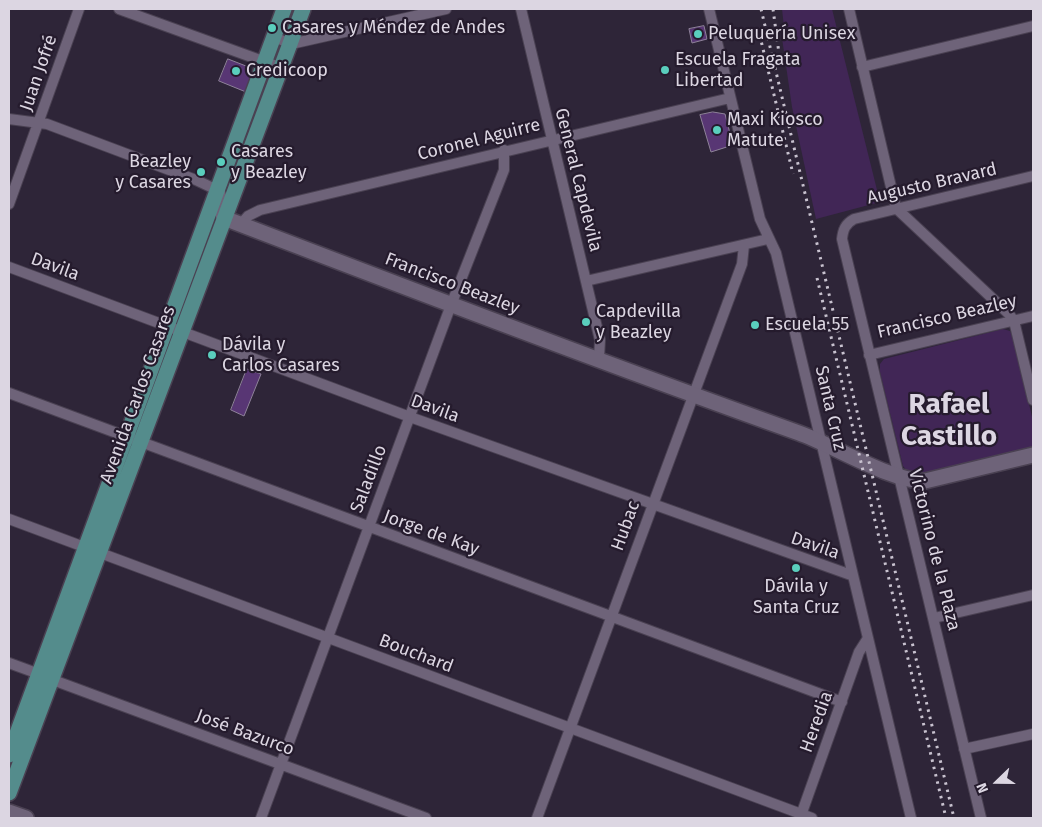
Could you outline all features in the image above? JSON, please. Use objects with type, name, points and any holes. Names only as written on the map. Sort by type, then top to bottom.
[{"type":"main road","name":"Avenida Carlos Casares","points":[[9,755],[46,677],[100,554],[167,325],[284,9]]},
{"type":"main road","name":"Avenida Carlos Casares","points":[[9,793],[86,548],[182,331],[303,9]]},
{"type":"street","name":"Juan Jofré","points":[[9,204],[79,9]]},
{"type":"street","points":[[119,9],[282,68]]},
{"type":"street","points":[[274,37],[290,44],[446,9]]},
{"type":"street","name":"General Capdevila","points":[[520,9],[600,340],[599,358]]},
{"type":"street","name":"Santa Cruz","points":[[709,9],[760,219],[776,253],[851,576],[868,638],[911,818]]},
{"type":"street","points":[[848,9],[896,208],[1009,314],[1014,321],[1033,400]]},
{"type":"street","points":[[862,67],[1033,26]]},
{"type":"street","name":"Coronel Aguirre","points":[[241,224],[248,216],[260,210],[504,150],[730,98]]},
{"type":"street","points":[[9,119],[39,122],[196,180],[217,190],[224,218]]},
{"type":"street","name":"Saladillo","points":[[260,818],[451,305],[504,170],[504,150]]},
{"type":"street","name":"Augusto Bravard","points":[[843,231],[848,222],[854,219],[1033,176]]},
{"type":"street","name":"Francisco Beazley","points":[[224,218],[451,305],[599,358],[916,481],[925,481],[1033,455]]},
{"type":"street","name":"Victorino de la Plaza","points":[[843,231],[842,239],[869,355],[981,818]]},
{"type":"street","points":[[586,281],[768,239]]},
{"type":"street","name":"Hubac","points":[[537,818],[651,505],[742,264],[744,245]]},
{"type":"street","name":"Davila","points":[[9,267],[410,417],[851,576]]},
{"type":"street","name":"Francisco Beazley","points":[[869,355],[1033,316]]},
{"type":"street","name":"Jorge de Kay","points":[[9,393],[842,702]]},
{"type":"street","name":"Bouchard","points":[[9,519],[800,816],[812,818]]},
{"type":"street","points":[[934,618],[1033,595]]},
{"type":"street","name":"Heredia","points":[[800,816],[859,652],[868,638]]},
{"type":"street","name":"José Bazurco","points":[[9,663],[426,818]]},
{"type":"street","points":[[964,749],[1033,734]]},
{"type":"street","points":[[9,812],[26,818]]},
{"type":"shaded area","points":[[782,9],[832,9],[880,202],[816,219],[792,107],[782,38],[785,36]]},
{"type":"shaded area","points":[[1003,329],[1010,331],[1014,340],[1033,421],[1033,450],[923,476],[908,472],[903,466],[880,372],[880,364],[884,359]]},
{"type":"building","name":"Peluquería Unisex","points":[[704,26],[707,39],[692,43],[689,29]]},
{"type":"building","name":"Credicoop","points":[[228,59],[246,66],[252,77],[246,92],[219,81]]},
{"type":"building","name":"Maxi Kiosco Matute","points":[[713,112],[725,114],[733,145],[711,152],[700,115]]},
{"type":"building","points":[[247,369],[261,374],[244,416],[231,410]]},
{"type":"railway","points":[[761,9],[954,818]]},
{"type":"railway","points":[[773,9],[780,61]]},
{"type":"railway","points":[[758,28],[793,174]]},
{"type":"railway","points":[[817,278],[946,818]]},
{"type":"place","name":"Casares y Méndez de Andes","points":[[272,28]]},
{"type":"place","name":"Peluquería Unisex","points":[[698,34]]},
{"type":"place","name":"Escuela Fragata Libertad","points":[[665,70]]},
{"type":"place","name":"Credicoop","points":[[236,71]]},
{"type":"place","name":"Maxi Kiosco Matute","points":[[717,130]]},
{"type":"place","name":"Casares y Beazley","points":[[221,162]]},
{"type":"place","name":"Beazley y Casares","points":[[201,172]]},
{"type":"place","name":"Capdevilla y Beazley","points":[[586,322]]},
{"type":"place","name":"Escuela 55","points":[[755,325]]},
{"type":"place","name":"Dávila y Carlos Casares","points":[[212,355]]},
{"type":"place","name":"Dávila y Santa Cruz","points":[[796,568]]},
{"type":"district","name":"Rafael Castillo","points":[[949,421]]}]
